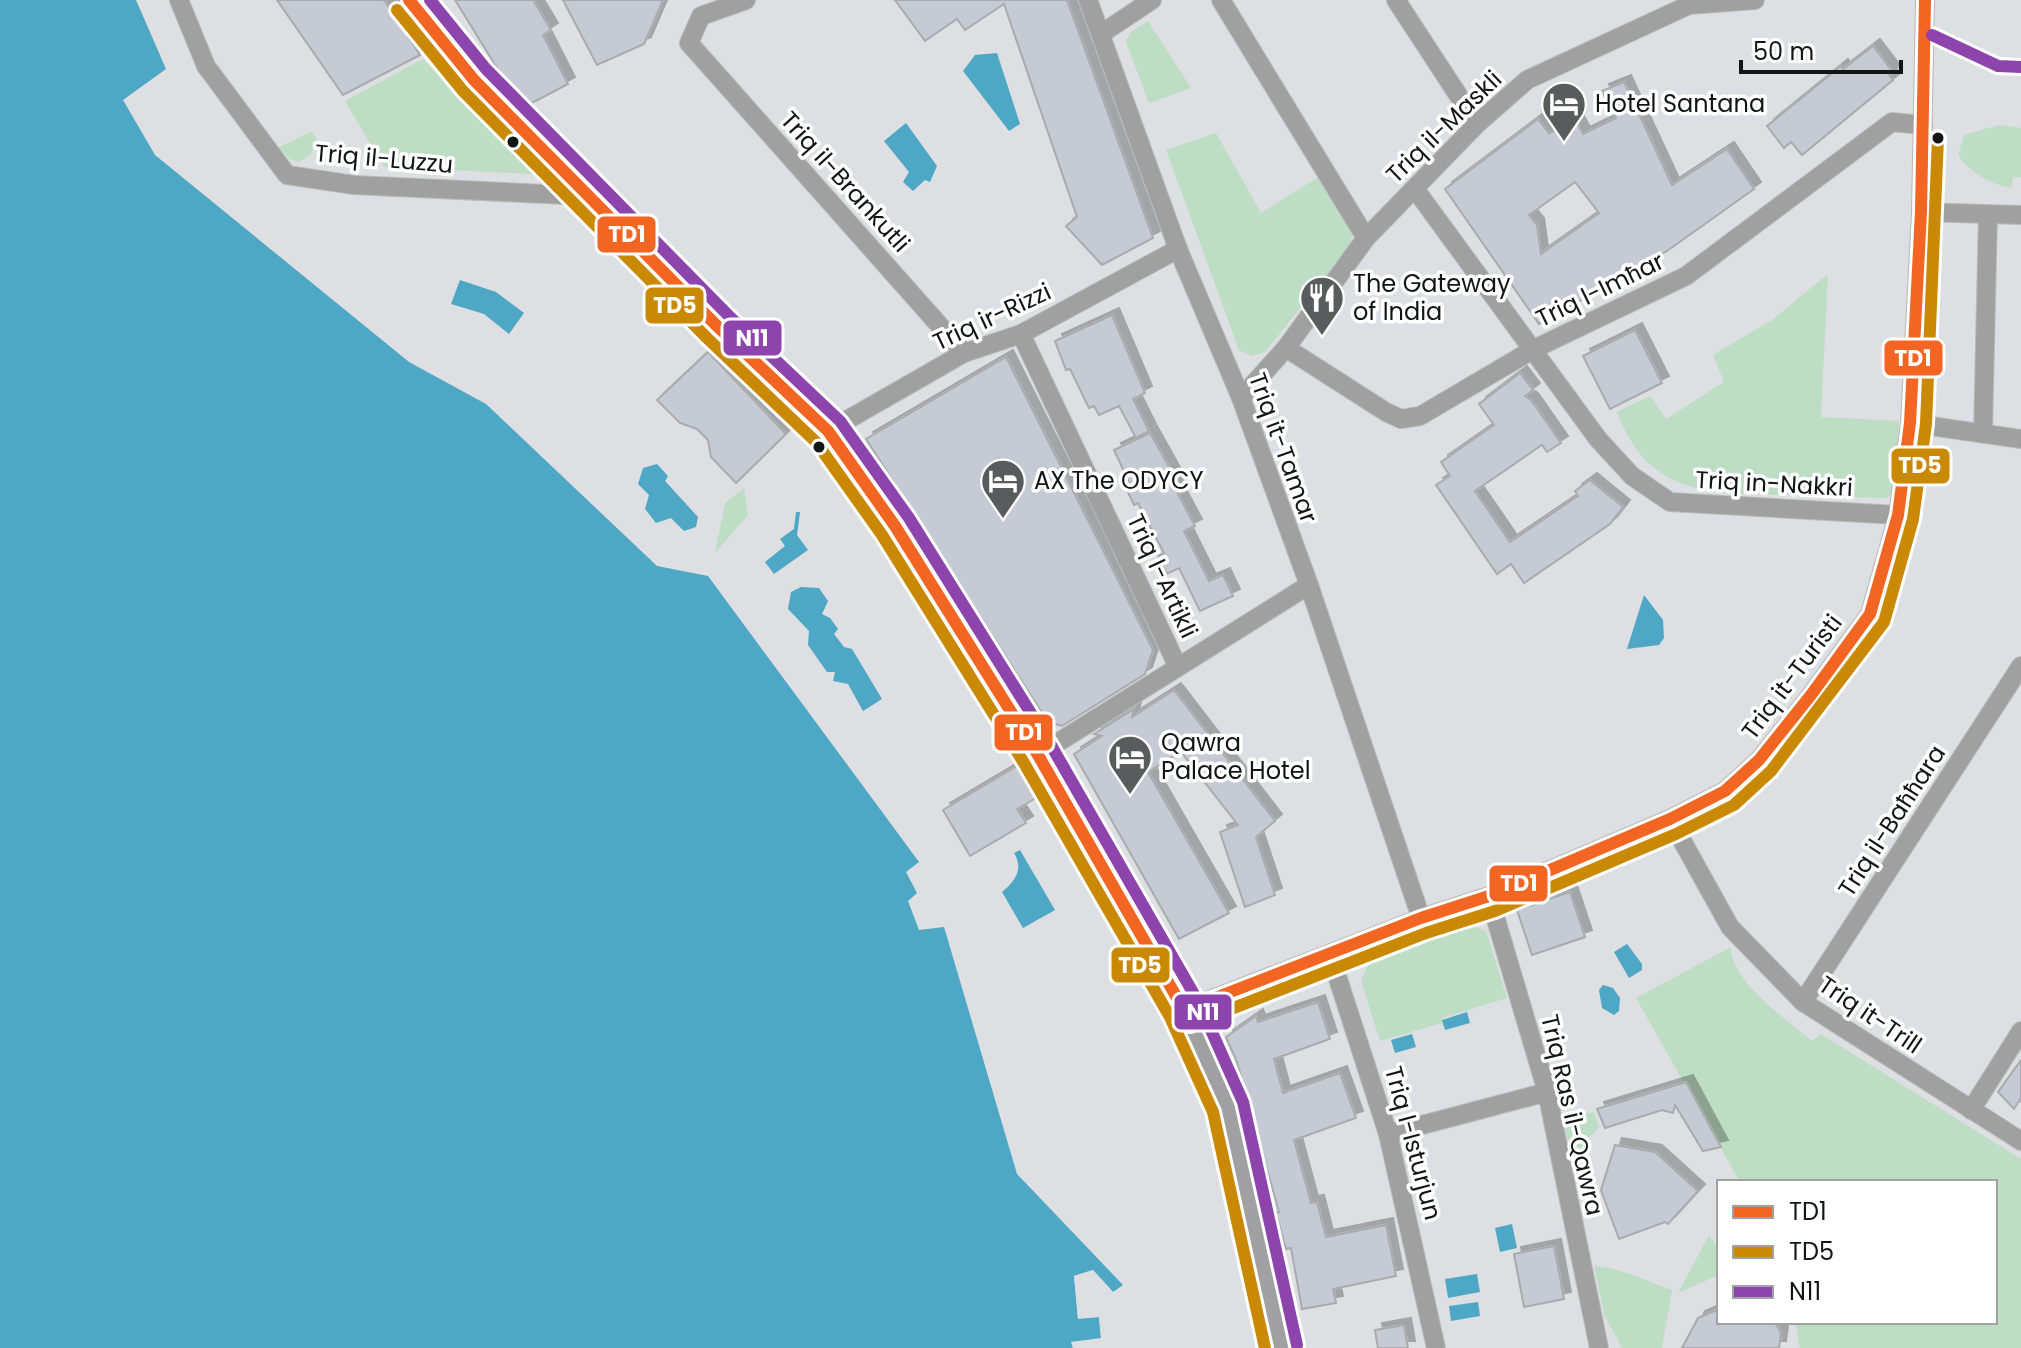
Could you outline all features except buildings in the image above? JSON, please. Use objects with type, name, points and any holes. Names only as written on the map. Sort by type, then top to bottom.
[{"type":"street","name":"Triq il-Luzzu","points":[[179,0],[206,66],[287,175],[354,185],[587,196]]},
{"type":"street","points":[[409,0],[474,80],[587,196],[828,431],[895,526],[1038,755],[1184,1010],[1228,1107],[1281,1348]]},
{"type":"street","name":"Triq il-Brankutli","points":[[746,0],[701,16],[689,43],[964,353]]},
{"type":"street","name":"Triq it-Tamar","points":[[1088,0],[1178,249],[1241,398],[1309,585],[1421,918]]},
{"type":"street","points":[[1101,34],[1152,0]]},
{"type":"street","points":[[1221,0],[1366,238]]},
{"type":"street","points":[[1396,0],[1477,124]]},
{"type":"street","name":"Triq il-Maskli","points":[[1241,398],[1286,348],[1366,238],[1477,124],[1527,80],[1688,3],[1755,0]]},
{"type":"street","name":"Triq it-Turisti","points":[[1184,1010],[1421,918],[1489,896],[1670,819],[1725,791],[1759,760],[1811,695],[1870,614],[1898,515],[1910,423],[1921,212],[1925,0]]},
{"type":"street","name":"Triq l-Imħar","points":[[1286,348],[1401,419],[1420,416],[1534,349],[1686,276],[1892,122],[1923,125]]},
{"type":"street","name":"Triq in-Nakkri","points":[[1415,189],[1598,439],[1632,476],[1670,502],[1898,515]]},
{"type":"street","points":[[1921,212],[2021,215]]},
{"type":"street","points":[[1983,432],[1988,214]]},
{"type":"street","name":"Triq ir-Rizzi","points":[[828,431],[964,353],[1021,334],[1178,249]]},
{"type":"street","name":"Triq l-Artikli","points":[[1021,334],[1177,665]]},
{"type":"street","points":[[1910,423],[2021,439]]},
{"type":"street","points":[[1038,755],[1309,585]]},
{"type":"street","name":"Triq il-Baħħara","points":[[1803,1002],[2021,666]]},
{"type":"street","name":"Triq it-Trill","points":[[1670,819],[1730,927],[1803,1002],[2021,1141]]},
{"type":"street","name":"Triq Ras il-Qawra","points":[[1489,896],[1547,1092],[1599,1348]]},
{"type":"street","name":"Triq l-Isturjun","points":[[1330,954],[1388,1134],[1436,1348]]},
{"type":"street","points":[[1971,1110],[2021,1031]]},
{"type":"street","points":[[1388,1134],[1547,1092]]},
{"type":"green space","points":[[1148,21],[1191,88],[1149,103],[1126,42],[1131,32]]},
{"type":"green space","points":[[423,59],[534,174],[384,167],[345,101]]},
{"type":"green space","points":[[1999,125],[2021,128],[2021,177],[2013,177],[2011,188],[1981,177],[1958,155],[1964,135]]},
{"type":"green space","points":[[312,131],[317,140],[311,154],[300,162],[291,160],[278,148]]},
{"type":"green space","points":[[1216,133],[1261,213],[1320,176],[1353,233],[1350,246],[1265,352],[1252,356],[1239,350],[1166,150]]},
{"type":"green space","points":[[1828,274],[1821,417],[1899,421],[1897,488],[1887,498],[1724,493],[1680,483],[1661,473],[1644,458],[1629,438],[1617,412],[1650,396],[1666,419],[1724,382],[1713,355],[1772,320]]},
{"type":"green space","points":[[744,488],[748,515],[715,553],[725,503]]},
{"type":"green space","points":[[1466,924],[1486,931],[1507,998],[1442,1018],[1445,1022],[1380,1041],[1361,981],[1370,962]]},
{"type":"green space","points":[[1731,947],[1733,960],[1750,987],[1812,1041],[1821,1034],[2021,1159],[2021,1348],[1800,1348],[1795,1324],[1997,1324],[1997,1180],[1739,1180],[1636,998]]},
{"type":"green space","points":[[1594,1112],[1599,1128],[1589,1137],[1574,1169],[1563,1118]]},
{"type":"green space","points":[[1709,1235],[1717,1247],[1717,1276],[1678,1293]]},
{"type":"green space","points":[[1594,1266],[1625,1272],[1672,1290],[1662,1348],[1622,1348],[1604,1314]]},
{"type":"water","points":[[0,0],[136,0],[166,69],[123,100],[155,155],[409,362],[486,404],[657,566],[708,576],[919,862],[906,872],[917,893],[908,901],[919,930],[944,927],[1017,1174],[1123,1285],[1113,1292],[1093,1270],[1074,1276],[1078,1318],[1099,1317],[1101,1339],[1072,1342],[1073,1348],[0,1348]]},
{"type":"water","points":[[997,53],[1020,124],[1009,131],[963,71],[975,55]]},
{"type":"water","points":[[906,123],[937,166],[930,182],[925,180],[913,191],[903,182],[909,172],[884,141]]},
{"type":"water","points":[[460,280],[496,292],[524,313],[509,334],[484,314],[451,304]]},
{"type":"water","points":[[657,464],[668,476],[665,481],[698,517],[696,527],[684,531],[671,518],[656,523],[645,509],[649,495],[638,484],[643,468]]},
{"type":"water","points":[[796,512],[800,512],[797,535],[808,550],[774,574],[765,562],[785,546],[780,539],[794,529]]},
{"type":"water","points":[[801,587],[819,588],[828,601],[822,614],[830,618],[838,629],[834,634],[844,647],[852,649],[882,699],[863,711],[848,684],[833,681],[835,672],[827,672],[808,645],[809,631],[788,609],[791,592]]},
{"type":"water","points":[[1644,595],[1663,620],[1664,638],[1659,645],[1627,649]]},
{"type":"water","points":[[1020,850],[1055,910],[1023,928],[1002,892],[1017,874],[1018,864],[1014,853]]},
{"type":"water","points":[[1627,944],[1642,964],[1642,970],[1629,978],[1614,952]]},
{"type":"water","points":[[1603,985],[1613,988],[1620,998],[1619,1011],[1614,1015],[1602,1008],[1599,990]]},
{"type":"water","points":[[1467,1012],[1470,1023],[1445,1030],[1442,1020]]},
{"type":"water","points":[[1412,1034],[1416,1047],[1395,1053],[1391,1040]]},
{"type":"water","points":[[1512,1224],[1517,1248],[1500,1252],[1495,1228]]},
{"type":"water","points":[[1477,1274],[1480,1292],[1448,1298],[1445,1279]]},
{"type":"water","points":[[1478,1302],[1480,1316],[1451,1321],[1449,1306]]},
{"type":"pier","points":[[1093,1270],[1113,1292],[1110,1295],[1091,1274],[1078,1279],[1081,1314],[1101,1313],[1105,1340],[1073,1348],[1071,1342],[1101,1338],[1099,1317],[1078,1319],[1074,1276]]},
{"type":"transit line","name":"TD1","points":[[409,0],[474,80],[718,327],[828,431],[895,526],[1038,755],[1184,1010]]},
{"type":"transit line","name":"N11","points":[[430,0],[486,69],[729,316],[840,421],[909,518],[1052,747],[1199,1003],[1243,1102],[1297,1345]]},
{"type":"transit line","name":"TD1","points":[[1184,1010],[1421,918],[1489,896],[1670,819],[1725,791],[1759,760],[1811,695],[1870,614],[1898,515],[1910,423],[1921,212],[1925,0]]},
{"type":"transit line","name":"TD5","points":[[397,10],[463,91],[707,338],[816,442],[882,535],[1024,763],[1170,1017],[1213,1112],[1265,1348]]},
{"type":"transit line","name":"N11","points":[[1932,35],[1998,66],[2021,67]]},
{"type":"transit line","name":"TD5","points":[[1190,1025],[1426,933],[1495,911],[1676,834],[1734,805],[1771,771],[1884,622],[1913,519],[1926,424],[1938,138]]},
{"type":"place","name":"Hotel Santana","points":[[1564,143]]},
{"type":"place","name":"The Gateway of India","points":[[1322,337]]},
{"type":"place","name":"AX The ODYCY","points":[[1003,520]]},
{"type":"place","name":"Qawra Palace Hotel","points":[[1130,796]]}]
